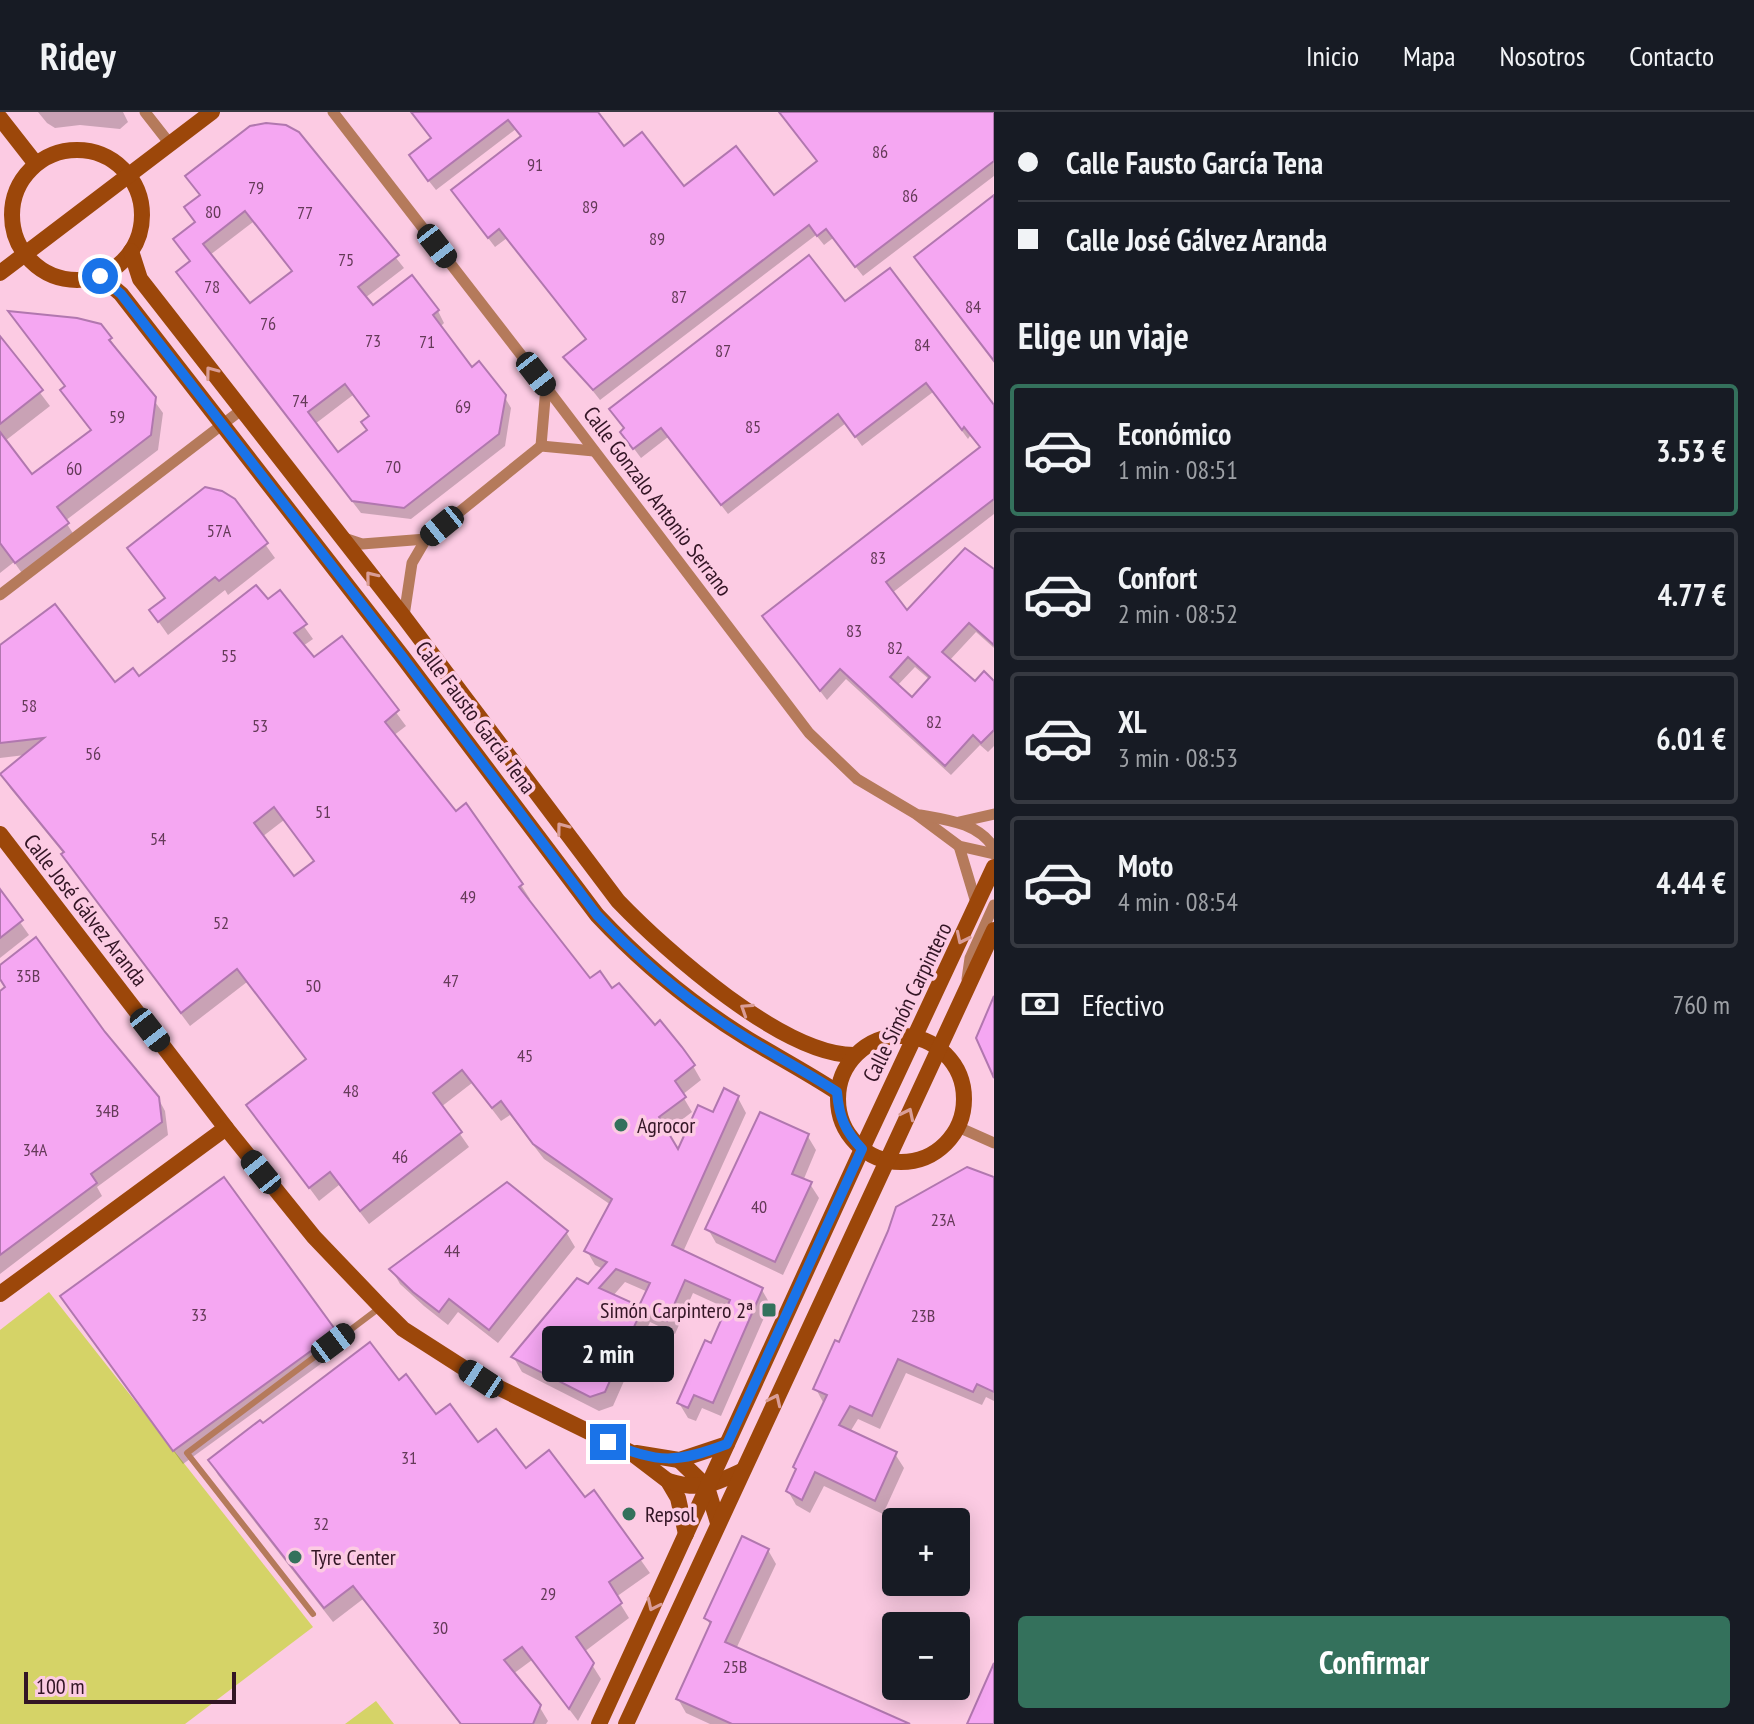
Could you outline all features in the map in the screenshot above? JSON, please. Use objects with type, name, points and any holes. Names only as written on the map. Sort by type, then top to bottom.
[{"type":"street","points":[[145,112],[170,144]]},
{"type":"street","points":[[0,273],[212,112]]},
{"type":"street","name":"Calle Gonzalo Antonio Serrano","points":[[333,112],[809,733],[857,779],[916,814],[959,846],[994,851]]},
{"type":"street","points":[[0,118],[36,164]]},
{"type":"street","points":[[74,150],[95,152],[114,161],[129,175],[138,192],[142,212],[140,232],[131,251],[118,266],[100,276],[79,280],[58,277],[39,269],[24,254],[13,227],[14,197],[22,179],[36,164],[54,154],[74,150]]},
{"type":"street","name":"Calle Fausto García Tena","points":[[131,251],[140,279],[240,411],[404,617],[618,901],[652,936],[745,1009],[814,1048],[837,1055],[855,1055]]},
{"type":"street","name":"Calle Fausto García Tena","points":[[100,276],[121,294],[402,656],[597,915],[632,952],[674,988],[749,1039],[837,1092]]},
{"type":"street","points":[[541,446],[546,387]]},
{"type":"street","points":[[0,595],[240,411]]},
{"type":"street","points":[[404,617],[412,563],[426,539],[541,446],[594,451]]},
{"type":"street","points":[[337,535],[362,544],[426,539]]},
{"type":"street","name":"Calle Gonzalo Antonio Serrano","points":[[916,814],[959,822],[987,838],[994,851]]},
{"type":"street","name":"Calle Gonzalo Antonio Serrano","points":[[959,822],[994,814]]},
{"type":"street","name":"Calle José Gálvez Aranda","points":[[0,834],[226,1128],[314,1237],[403,1329],[481,1379],[630,1452],[668,1481]]},
{"type":"street","points":[[959,846],[986,906]]},
{"type":"street","name":"Calle Simón Carpintero","points":[[966,992],[970,958],[994,867]]},
{"type":"street","name":"Calle Simón Carpintero","points":[[599,1724],[914,1036],[986,906]]},
{"type":"street","name":"Calle Simón Carpintero","points":[[626,1724],[994,930]]},
{"type":"street","points":[[893,1036],[914,1036],[940,1048],[955,1065],[963,1084],[964,1106],[958,1127],[945,1144],[927,1156],[907,1162],[886,1160],[862,1149],[847,1133],[839,1114],[837,1092],[843,1072],[855,1055],[872,1042],[893,1036]]},
{"type":"street","points":[[958,1127],[994,1143]]},
{"type":"street","points":[[0,1294],[226,1128]]},
{"type":"street","name":"Calle José Gálvez Aranda","points":[[630,1452],[679,1460],[727,1444]]},
{"type":"street","points":[[679,1460],[707,1487],[718,1523]]},
{"type":"street","points":[[668,1481],[707,1487],[742,1471]]},
{"type":"street","points":[[668,1481],[678,1498],[686,1534]]},
{"type":"lane","points":[[313,1614],[187,1453],[381,1307]]},
{"type":"shaded area","points":[[49,1292],[313,1627],[185,1724],[0,1724],[0,1330]]},
{"type":"shaded area","points":[[376,1701],[394,1724],[345,1724]]},
{"type":"building","points":[[411,112],[598,112],[624,146],[642,132],[684,186],[736,146],[774,195],[817,161],[779,112],[994,112],[994,161],[855,267],[826,229],[817,236],[809,225],[593,390],[563,357],[586,339],[499,229],[488,238],[451,190],[521,136],[508,120],[428,181],[409,155],[431,138]]},
{"type":"building","points":[[266,123],[286,125],[299,132],[399,255],[358,287],[373,305],[412,275],[439,310],[433,315],[472,367],[479,361],[506,395],[499,434],[404,508],[352,501],[176,272],[190,261],[173,239],[195,222],[184,207],[200,195],[185,176],[250,126]],"holes":[[[245,211],[292,271],[250,303],[203,244]],[[345,384],[369,416],[361,422],[367,430],[338,452],[308,412]]]},
{"type":"building","points":[[994,195],[994,361],[914,257]]},
{"type":"building","points":[[809,255],[845,301],[890,268],[994,405],[994,499],[886,582],[907,610],[965,548],[994,569],[994,645],[969,623],[942,652],[975,681],[984,671],[994,681],[994,730],[981,743],[973,735],[945,766],[840,669],[820,691],[762,616],[980,447],[964,427],[962,430],[926,383],[855,437],[838,414],[721,505],[661,428],[633,449],[620,432],[624,428],[609,409]],"holes":[[[908,657],[930,677],[912,697],[890,677]]]},
{"type":"building","points":[[8,311],[77,318],[101,324],[112,338],[109,340],[156,397],[151,435],[57,507],[69,523],[15,563],[0,543],[0,432],[32,474],[91,430],[60,390],[65,386]]},
{"type":"building","points":[[0,336],[43,390],[0,424]]},
{"type":"building","points":[[205,487],[222,491],[235,499],[268,543],[219,581],[215,577],[158,622],[149,610],[165,598],[127,548]]},
{"type":"building","points":[[256,585],[268,599],[280,590],[307,624],[294,633],[314,657],[342,636],[399,710],[385,722],[456,811],[466,803],[523,884],[519,887],[590,978],[600,971],[612,988],[619,983],[655,1025],[660,1020],[695,1065],[675,1081],[686,1097],[659,1117],[678,1149],[698,1105],[713,1112],[724,1088],[739,1096],[672,1245],[763,1288],[713,1403],[694,1395],[688,1408],[677,1403],[705,1340],[711,1343],[730,1300],[685,1280],[667,1321],[642,1309],[605,1392],[590,1397],[511,1357],[577,1278],[588,1284],[607,1262],[584,1251],[612,1199],[533,1144],[501,1101],[492,1108],[462,1070],[433,1093],[462,1132],[360,1211],[330,1172],[309,1188],[246,1105],[306,1059],[237,969],[181,1013],[61,854],[64,852],[0,774],[44,738],[0,743],[0,645],[55,604],[115,682],[133,668],[139,676]],"holes":[[[274,807],[314,861],[294,876],[254,823]],[[616,1269],[650,1283],[639,1306],[599,1288]]]},
{"type":"building","points":[[0,889],[23,920],[0,938]]},
{"type":"building","points":[[36,937],[105,1032],[159,1097],[162,1122],[91,1174],[97,1183],[0,1255],[0,991],[5,987],[0,979],[0,965]]},
{"type":"building","points":[[994,996],[994,1078],[976,1038]]},
{"type":"building","points":[[760,1112],[809,1134],[792,1174],[812,1182],[775,1262],[705,1229]]},
{"type":"building","points":[[967,1167],[994,1177],[994,1392],[977,1384],[973,1392],[898,1359],[872,1416],[850,1406],[839,1425],[897,1452],[875,1501],[815,1472],[802,1500],[786,1491],[796,1469],[793,1467],[827,1395],[813,1389],[835,1340],[839,1342],[896,1207]]},
{"type":"building","points":[[224,1177],[337,1332],[173,1451],[60,1296]]},
{"type":"building","points":[[507,1182],[568,1231],[489,1330],[449,1299],[439,1312],[389,1269]]},
{"type":"building","points":[[370,1342],[399,1380],[406,1374],[436,1414],[450,1404],[478,1442],[496,1429],[526,1468],[549,1450],[585,1497],[594,1490],[643,1558],[609,1582],[622,1603],[576,1637],[594,1663],[569,1709],[522,1647],[504,1660],[541,1705],[533,1724],[461,1724],[353,1586],[324,1608],[208,1460],[260,1420],[263,1423]]},
{"type":"building","points":[[742,1536],[769,1549],[725,1642],[910,1724],[732,1724],[676,1699],[711,1622],[704,1618]]},
{"type":"building","points":[[994,1663],[994,1724],[967,1724]]},
{"type":"place","name":"Agrocor","points":[[621,1125]]},
{"type":"place","name":"Simón Carpintero 2ª","points":[[769,1310]]},
{"type":"place","name":"Repsol","points":[[629,1514]]},
{"type":"place","name":"Tyre Center","points":[[295,1557]]},
{"type":"route","points":[[100,276],[121,294],[402,656],[597,915],[632,952],[674,988],[749,1039],[837,1092],[839,1114],[847,1133],[862,1149],[727,1444],[679,1460],[630,1452],[608,1442]]}]
